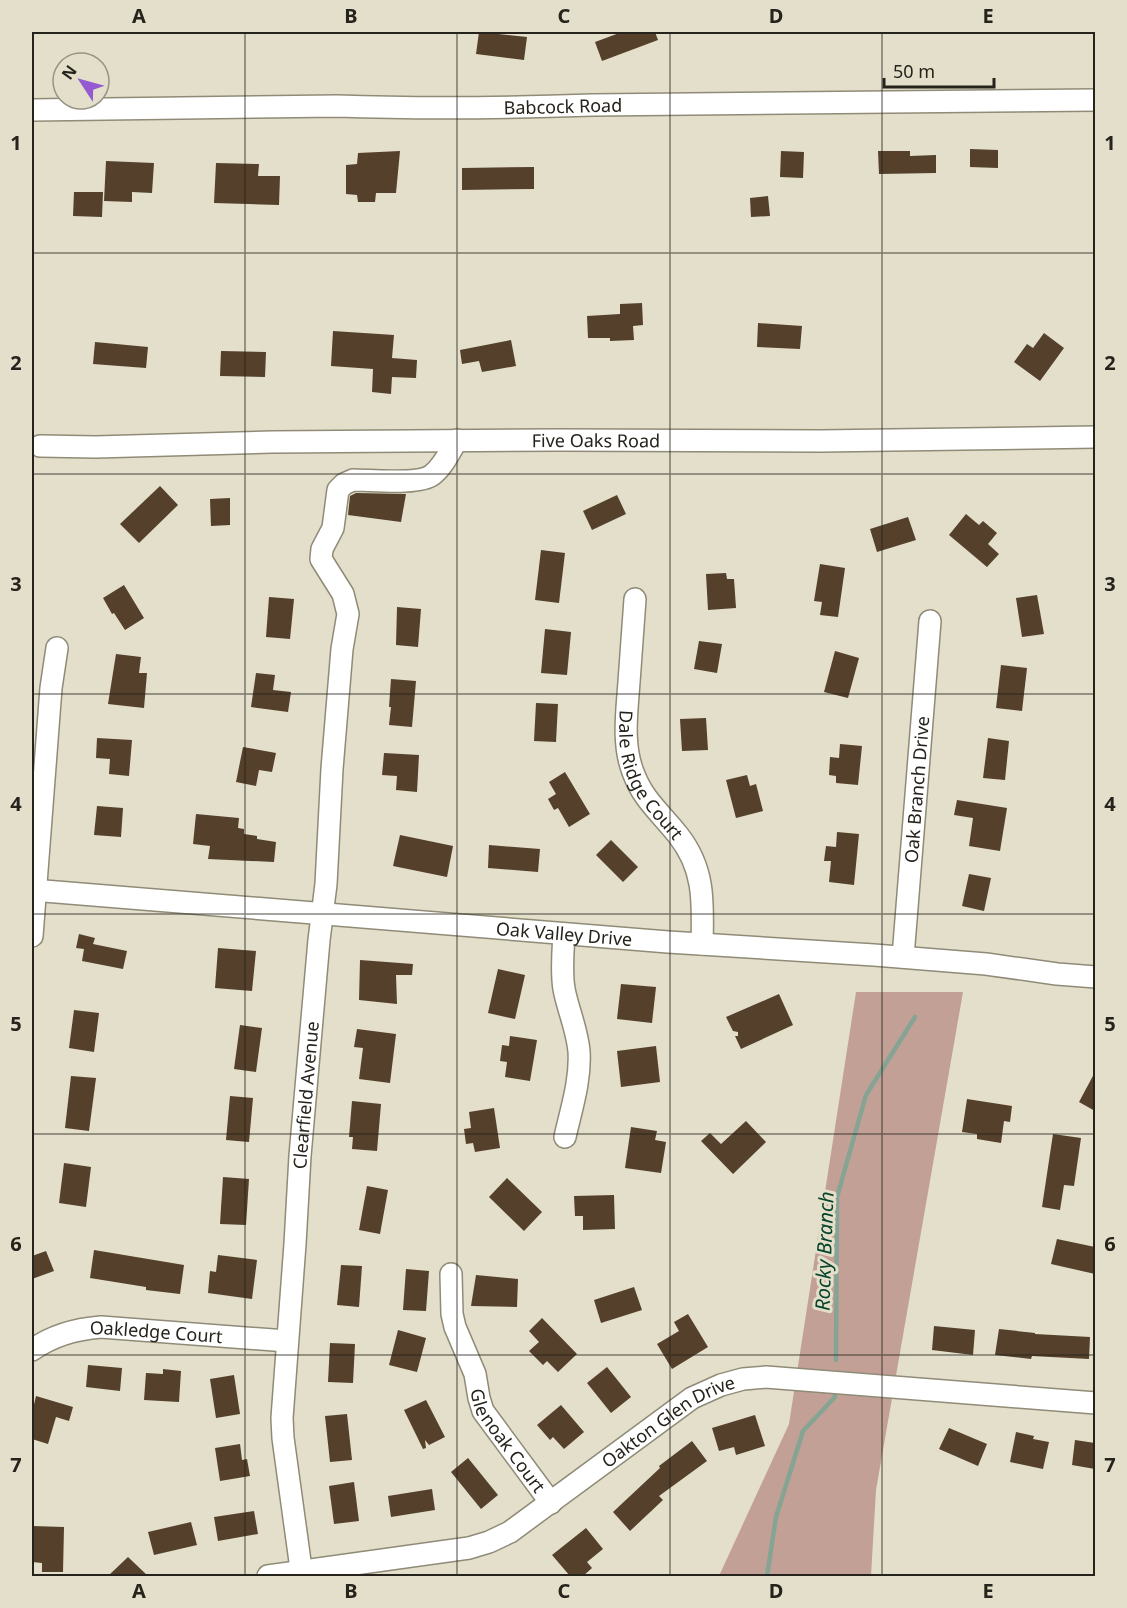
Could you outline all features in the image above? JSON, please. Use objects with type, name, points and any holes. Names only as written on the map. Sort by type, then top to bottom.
[{"type":"street","name":"Babcock Road","points":[[32,110],[1095,100]]},
{"type":"street","name":"Five Oaks Road","points":[[40,446],[96,447],[457,440],[820,441],[1095,436]]},
{"type":"street","name":"Clearfield Avenue","points":[[301,1574],[282,1418],[300,1156],[326,884],[332,769],[342,649],[348,614],[344,594],[321,560],[322,549],[333,528],[338,490],[344,484],[354,480],[419,481],[432,475],[457,440]]},
{"type":"street","name":"Dale Ridge Court","points":[[635,599],[626,728],[627,751],[640,789],[650,804],[678,835],[691,854],[699,873],[702,892],[702,944]]},
{"type":"street","name":"Oak Branch Drive","points":[[903,957],[930,621]]},
{"type":"street","points":[[32,936],[33,890],[51,688],[57,648]]},
{"type":"street","name":"Oak Valley Drive","points":[[33,890],[463,926],[903,957],[1095,976]]},
{"type":"street","points":[[564,933],[564,989],[576,1030],[579,1053],[578,1077],[565,1137]]},
{"type":"street","name":"Glenoak Court","points":[[451,1274],[452,1314],[455,1327],[475,1374],[483,1411],[550,1503]]},
{"type":"street","name":"Oakledge Court","points":[[32,1350],[61,1334],[101,1327],[287,1341]]},
{"type":"street","name":"Oakton Glen Drive","points":[[268,1576],[301,1574],[469,1548],[489,1542],[510,1532],[692,1398],[721,1385],[744,1379],[776,1378],[1095,1403]]},
{"type":"shaded area","points":[[856,992],[963,992],[876,1490],[871,1576],[719,1576],[789,1424]]},
{"type":"building","points":[[479,32],[527,37],[524,60],[476,54]]},
{"type":"building","points":[[622,32],[655,32],[658,40],[602,61],[595,42]]},
{"type":"building","points":[[970,149],[998,150],[998,168],[970,167]]},
{"type":"building","points":[[400,151],[396,193],[376,193],[375,202],[358,202],[357,195],[346,194],[346,165],[357,164],[358,153]]},
{"type":"building","points":[[781,151],[804,152],[803,178],[780,177]]},
{"type":"building","points":[[878,151],[910,151],[910,156],[936,155],[936,173],[879,174]]},
{"type":"building","points":[[106,161],[154,163],[152,193],[132,192],[132,202],[104,201]]},
{"type":"building","points":[[216,163],[259,164],[258,176],[280,176],[279,205],[214,203]]},
{"type":"building","points":[[534,167],[534,189],[462,190],[462,168]]},
{"type":"building","points":[[74,192],[103,192],[102,217],[73,216]]},
{"type":"building","points":[[768,196],[770,216],[751,217],[750,198]]},
{"type":"building","points":[[642,303],[643,325],[633,326],[634,340],[610,341],[610,338],[588,338],[587,316],[620,314],[620,304]]},
{"type":"building","points":[[758,323],[802,326],[800,349],[757,347]]},
{"type":"building","points":[[333,331],[394,335],[392,358],[417,360],[416,378],[392,377],[391,394],[372,392],[373,369],[331,366]]},
{"type":"building","points":[[1044,333],[1064,348],[1040,381],[1014,362],[1027,344],[1033,348]]},
{"type":"building","points":[[511,340],[516,366],[482,372],[479,361],[462,364],[460,350]]},
{"type":"building","points":[[95,342],[148,347],[146,368],[93,364]]},
{"type":"building","points":[[221,351],[266,352],[265,377],[220,376]]},
{"type":"building","points":[[160,486],[178,505],[139,543],[120,524]]},
{"type":"building","points":[[356,493],[406,494],[401,522],[348,515],[350,496]]},
{"type":"building","points":[[617,495],[626,514],[592,530],[583,511]]},
{"type":"building","points":[[230,498],[230,525],[211,526],[210,499]]},
{"type":"building","points":[[966,514],[979,525],[983,521],[997,533],[988,544],[999,554],[987,567],[949,535]]},
{"type":"building","points":[[908,517],[916,540],[877,552],[870,529]]},
{"type":"building","points":[[541,550],[565,553],[559,603],[535,600]]},
{"type":"building","points":[[820,564],[845,568],[838,617],[820,615],[822,602],[814,601]]},
{"type":"building","points":[[726,573],[727,579],[734,579],[736,608],[708,610],[706,574]]},
{"type":"building","points":[[124,585],[144,618],[125,630],[103,598]]},
{"type":"building","points":[[1037,595],[1044,634],[1022,637],[1016,598]]},
{"type":"building","points":[[269,597],[294,599],[290,639],[266,637]]},
{"type":"building","points":[[397,607],[421,609],[418,647],[396,645]]},
{"type":"building","points":[[545,629],[571,632],[567,675],[541,673]]},
{"type":"building","points":[[699,641],[722,644],[717,673],[694,669]]},
{"type":"building","points":[[835,651],[859,658],[848,698],[824,692]]},
{"type":"building","points":[[116,654],[141,657],[139,673],[147,673],[144,708],[108,704]]},
{"type":"building","points":[[1001,665],[1027,668],[1022,711],[996,708]]},
{"type":"building","points":[[256,673],[275,675],[273,690],[291,692],[288,712],[251,707]]},
{"type":"building","points":[[391,679],[416,681],[412,727],[389,725]]},
{"type":"building","points":[[536,703],[558,704],[556,742],[534,741]]},
{"type":"building","points":[[706,718],[708,750],[682,751],[680,719]]},
{"type":"building","points":[[97,738],[132,740],[129,776],[109,774],[110,759],[96,758]]},
{"type":"building","points":[[988,738],[1009,741],[1005,780],[983,778]]},
{"type":"building","points":[[840,744],[862,746],[858,785],[836,783],[836,776],[829,775],[830,757],[839,758]]},
{"type":"building","points":[[243,747],[276,753],[272,772],[259,770],[256,786],[236,782]]},
{"type":"building","points":[[384,753],[419,755],[417,792],[396,790],[397,776],[382,775]]},
{"type":"building","points":[[565,772],[590,814],[569,827],[558,808],[554,810],[548,799],[556,794],[549,782]]},
{"type":"building","points":[[747,775],[750,786],[756,784],[763,811],[736,818],[726,780]]},
{"type":"building","points":[[957,800],[1007,808],[1000,851],[969,846],[973,818],[954,815]]},
{"type":"building","points":[[97,806],[123,808],[121,837],[94,835]]},
{"type":"building","points":[[196,814],[239,818],[238,828],[244,829],[244,834],[276,842],[274,862],[208,859],[210,846],[193,844]]},
{"type":"building","points":[[837,832],[859,834],[854,885],[829,882],[831,861],[824,861],[826,846],[836,847]]},
{"type":"building","points":[[400,835],[453,846],[447,877],[393,866]]},
{"type":"building","points":[[611,840],[638,867],[623,882],[596,855]]},
{"type":"building","points":[[489,845],[540,849],[538,872],[488,868]]},
{"type":"building","points":[[969,874],[991,878],[984,911],[962,906]]},
{"type":"building","points":[[79,934],[95,938],[93,944],[127,951],[123,969],[82,961],[84,949],[76,948]]},
{"type":"building","points":[[218,948],[256,951],[252,991],[215,988]]},
{"type":"building","points":[[360,960],[413,964],[412,975],[396,975],[397,1004],[359,1000]]},
{"type":"building","points":[[498,969],[525,975],[515,1019],[488,1013]]},
{"type":"building","points":[[621,984],[656,987],[652,1023],[617,1019]]},
{"type":"building","points":[[779,994],[793,1025],[741,1049],[735,1036],[738,1036],[738,1032],[733,1031],[726,1017]]},
{"type":"building","points":[[74,1010],[99,1013],[94,1052],[69,1048]]},
{"type":"building","points":[[240,1025],[262,1028],[256,1072],[234,1069]]},
{"type":"building","points":[[357,1029],[396,1034],[390,1083],[359,1079],[363,1048],[354,1047]]},
{"type":"building","points":[[510,1036],[537,1040],[530,1081],[505,1077],[507,1062],[500,1061],[502,1045],[509,1046]]},
{"type":"building","points":[[656,1046],[660,1082],[621,1087],[617,1051]]},
{"type":"building","points":[[1095,1072],[1095,1111],[1079,1102]]},
{"type":"building","points":[[71,1076],[96,1078],[89,1131],[65,1128]]},
{"type":"building","points":[[230,1096],[253,1098],[249,1142],[226,1140]]},
{"type":"building","points":[[967,1099],[1012,1106],[1010,1122],[1004,1121],[1001,1143],[977,1139],[977,1134],[962,1132]]},
{"type":"building","points":[[352,1101],[381,1104],[377,1151],[352,1149],[353,1137],[349,1137]]},
{"type":"building","points":[[494,1108],[500,1148],[475,1152],[473,1143],[466,1144],[464,1129],[471,1128],[469,1112]]},
{"type":"building","points":[[746,1121],[766,1142],[733,1174],[701,1141],[710,1133],[721,1144]]},
{"type":"building","points":[[631,1127],[657,1131],[655,1140],[666,1142],[661,1173],[625,1168]]},
{"type":"building","points":[[1053,1134],[1081,1138],[1074,1186],[1064,1185],[1060,1210],[1042,1207]]},
{"type":"building","points":[[64,1163],[91,1167],[86,1207],[59,1203]]},
{"type":"building","points":[[223,1177],[249,1179],[246,1225],[220,1224]]},
{"type":"building","points":[[507,1178],[542,1212],[524,1231],[489,1197]]},
{"type":"building","points":[[367,1186],[388,1190],[380,1234],[359,1230]]},
{"type":"building","points":[[614,1195],[615,1229],[583,1230],[583,1216],[575,1216],[574,1196]]},
{"type":"building","points":[[1057,1239],[1095,1247],[1095,1274],[1051,1264]]},
{"type":"building","points":[[94,1250],[184,1265],[180,1294],[146,1290],[146,1287],[90,1278]]},
{"type":"building","points":[[46,1251],[54,1271],[32,1279],[32,1256]]},
{"type":"building","points":[[218,1255],[257,1260],[252,1299],[208,1293],[210,1271],[216,1272]]},
{"type":"building","points":[[341,1265],[362,1266],[359,1307],[337,1305]]},
{"type":"building","points":[[406,1269],[429,1271],[426,1311],[403,1310]]},
{"type":"building","points":[[476,1275],[518,1279],[517,1307],[471,1306]]},
{"type":"building","points":[[634,1287],[642,1310],[601,1323],[594,1300]]},
{"type":"building","points":[[688,1314],[708,1347],[672,1369],[657,1344],[679,1331],[674,1322]]},
{"type":"building","points":[[542,1318],[577,1354],[558,1372],[547,1361],[543,1365],[529,1351],[539,1342],[529,1331]]},
{"type":"building","points":[[934,1326],[975,1330],[973,1355],[932,1350]]},
{"type":"building","points":[[999,1329],[1035,1334],[1090,1337],[1089,1359],[1032,1356],[1031,1359],[995,1355]]},
{"type":"building","points":[[398,1330],[426,1338],[417,1372],[389,1365]]},
{"type":"building","points":[[330,1343],[355,1344],[353,1383],[328,1382]]},
{"type":"building","points":[[88,1365],[122,1368],[120,1391],[86,1387]]},
{"type":"building","points":[[607,1367],[631,1397],[611,1413],[587,1383]]},
{"type":"building","points":[[163,1369],[181,1371],[179,1402],[144,1400],[146,1373],[163,1374]]},
{"type":"building","points":[[234,1375],[240,1414],[216,1418],[210,1379]]},
{"type":"building","points":[[36,1396],[73,1407],[69,1421],[56,1417],[48,1444],[32,1439],[32,1413]]},
{"type":"building","points":[[426,1400],[445,1437],[429,1445],[425,1440],[426,1448],[423,1449],[404,1410]]},
{"type":"building","points":[[561,1405],[584,1432],[564,1449],[553,1437],[550,1440],[537,1425]]},
{"type":"building","points":[[347,1414],[352,1460],[330,1462],[325,1416]]},
{"type":"building","points":[[755,1415],[765,1446],[736,1455],[734,1447],[719,1451],[712,1428]]},
{"type":"building","points":[[949,1428],[987,1444],[978,1466],[939,1449]]},
{"type":"building","points":[[1016,1432],[1049,1442],[1043,1469],[1010,1462]]},
{"type":"building","points":[[1075,1440],[1095,1443],[1095,1469],[1072,1465]]},
{"type":"building","points":[[692,1441],[707,1461],[659,1496],[663,1500],[630,1531],[613,1512],[660,1468],[659,1466]]},
{"type":"building","points":[[240,1444],[242,1460],[247,1459],[250,1476],[220,1481],[215,1448]]},
{"type":"building","points":[[468,1458],[498,1495],[481,1509],[451,1472]]},
{"type":"building","points":[[354,1482],[359,1521],[334,1524],[329,1486]]},
{"type":"building","points":[[432,1489],[435,1510],[391,1517],[388,1496]]},
{"type":"building","points":[[254,1511],[258,1534],[218,1541],[214,1517]]},
{"type":"building","points":[[191,1522],[197,1545],[154,1555],[148,1532]]},
{"type":"building","points":[[32,1526],[64,1527],[63,1572],[42,1572],[42,1563],[32,1562]]},
{"type":"building","points":[[586,1528],[603,1549],[587,1562],[592,1568],[583,1576],[570,1576],[552,1555]]},
{"type":"building","points":[[128,1557],[148,1576],[108,1576]]},
{"type":"waterway","name":"Rocky Branch","points":[[836,1360],[837,1197],[866,1095],[915,1017]]},
{"type":"waterway","name":"Rocky Branch","points":[[767,1576],[776,1517],[803,1431],[835,1397],[835,1387]]}]
